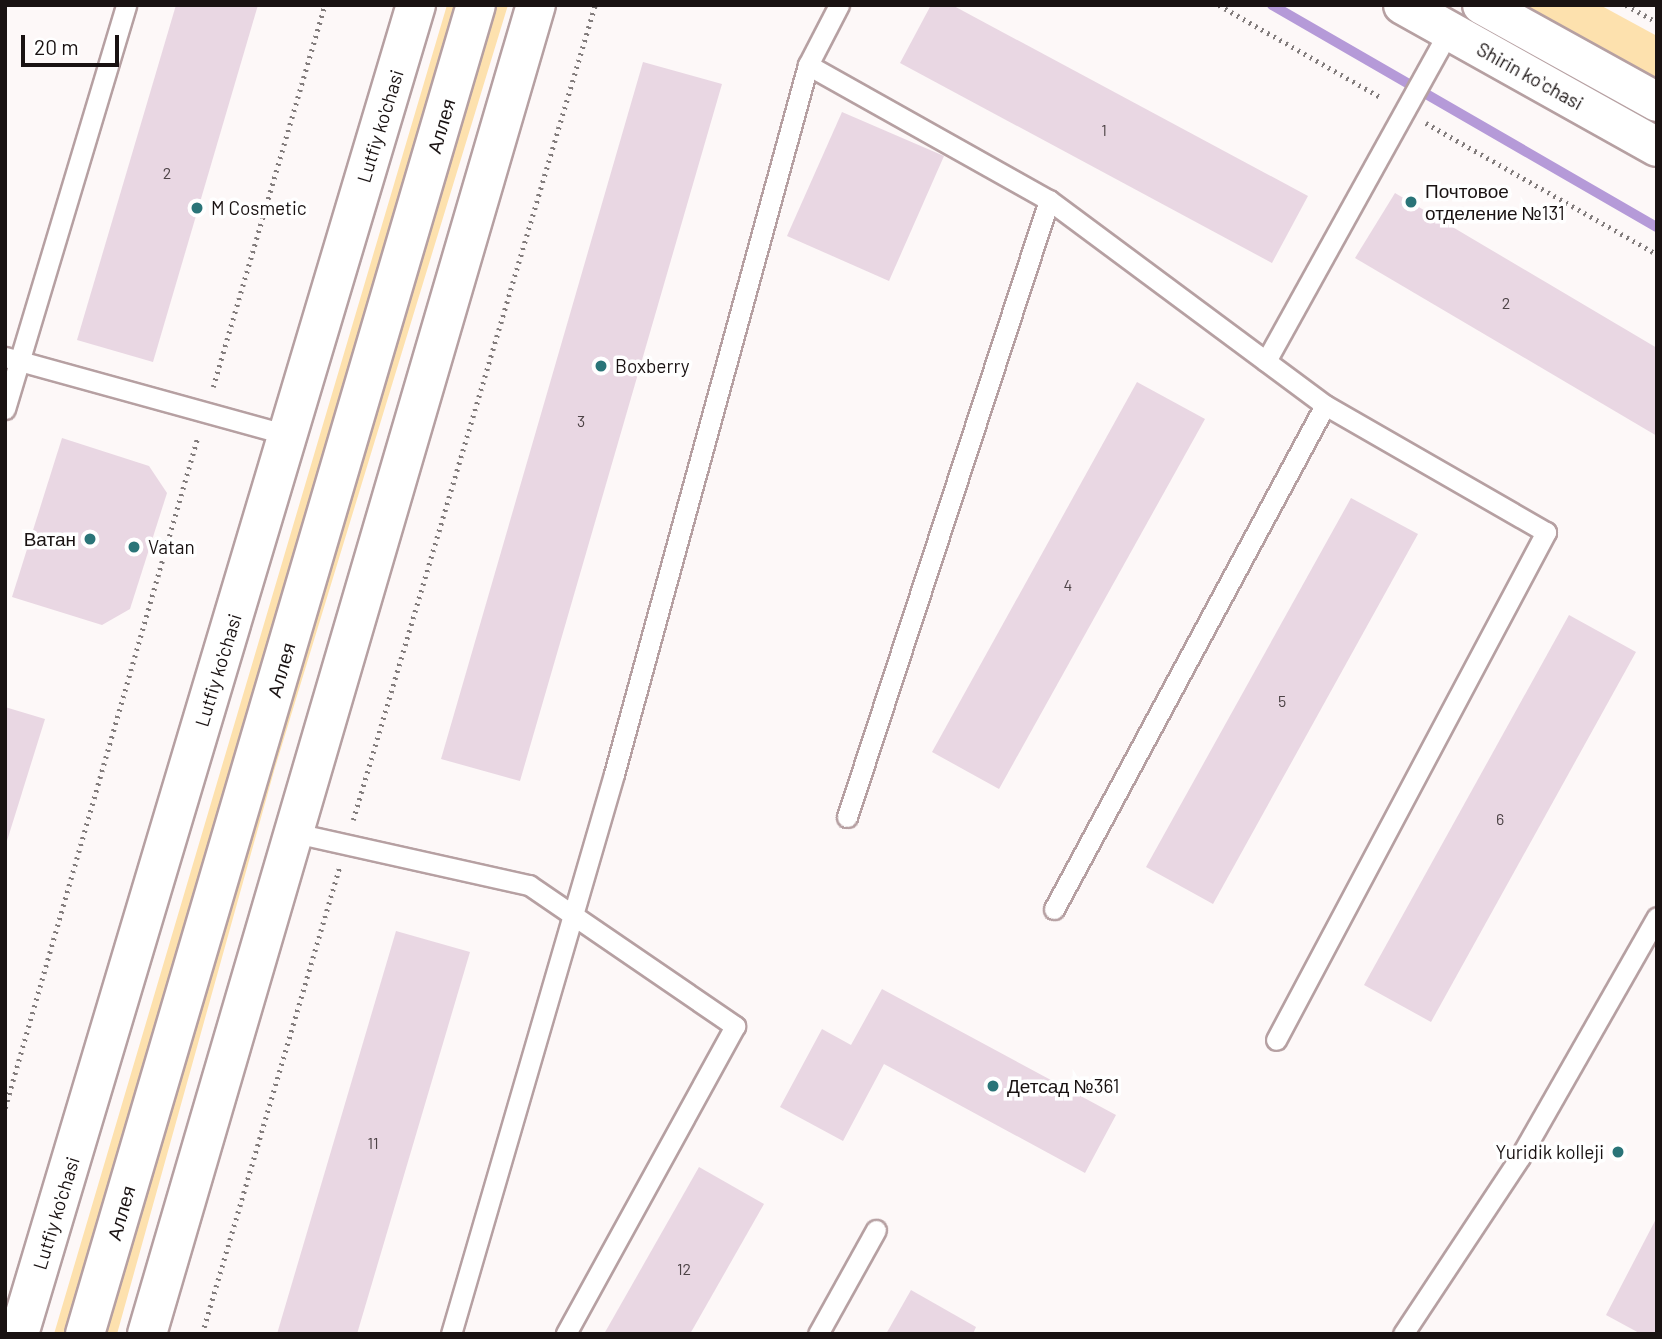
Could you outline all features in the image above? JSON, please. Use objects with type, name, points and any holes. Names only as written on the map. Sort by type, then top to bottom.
[{"type":"main road","name":"Lutfiy ko'chasi","points":[[19,1334],[416,5]]},
{"type":"main road","name":"Аллея","points":[[85,1334],[476,5]]},
{"type":"main road","points":[[148,1334],[291,832],[536,5]]},
{"type":"main road","name":"Shirin koʻchasi","points":[[1403,5],[1657,147]]},
{"type":"main road","points":[[1482,5],[1657,102]]},
{"type":"lane","points":[[5,410],[12,359],[126,5]]},
{"type":"lane","points":[[451,1334],[573,914],[808,65],[839,5]]},
{"type":"lane","points":[[1266,361],[1407,102],[1451,30]]},
{"type":"lane","points":[[808,65],[1049,200],[1325,405],[1546,532],[1276,1040]]},
{"type":"lane","points":[[847,817],[1049,200]]},
{"type":"lane","points":[[12,359],[288,435]]},
{"type":"lane","points":[[1054,909],[1325,405]]},
{"type":"lane","points":[[291,832],[530,885],[736,1026],[566,1334]]},
{"type":"lane","points":[[1403,1334],[1520,1157],[1657,917]]},
{"type":"lane","points":[[818,1334],[876,1230]]},
{"type":"path","points":[[5,1108],[205,412],[326,5]]},
{"type":"path","points":[[202,1334],[595,5]]},
{"type":"path","points":[[1219,5],[1407,102],[1657,254]]},
{"type":"path","points":[[1626,5],[1657,22]]},
{"type":"shaded area","points":[[447,5],[508,5],[274,771],[117,1334],[54,1334]]},
{"type":"shaded area","points":[[1521,5],[1600,5],[1657,36],[1657,80]]},
{"type":"building","points":[[176,5],[258,5],[153,362],[77,340]]},
{"type":"building","points":[[931,5],[952,5],[1308,196],[1272,263],[900,63]]},
{"type":"building","points":[[643,62],[722,84],[520,781],[441,759]]},
{"type":"building","points":[[842,112],[944,156],[889,281],[787,236]]},
{"type":"building","points":[[1395,193],[1657,348],[1657,436],[1355,258]]},
{"type":"building","points":[[1137,382],[1205,419],[999,789],[932,752]]},
{"type":"building","name":"Vatan","points":[[62,438],[149,466],[167,493],[130,609],[102,625],[12,597]]},
{"type":"building","points":[[1351,498],[1418,534],[1213,904],[1146,867]]},
{"type":"building","points":[[1569,615],[1636,652],[1431,1022],[1364,985]]},
{"type":"building","points":[[5,707],[45,719],[6,844],[5,844]]},
{"type":"building","points":[[396,931],[470,952],[357,1334],[277,1334]]},
{"type":"building","name":"Детсад №361","points":[[882,989],[1116,1115],[1085,1173],[884,1064],[843,1141],[780,1107],[822,1029],[851,1045]]},
{"type":"building","points":[[699,1167],[764,1204],[690,1334],[604,1334]]},
{"type":"building","points":[[1657,1217],[1657,1334],[1641,1334],[1606,1315]]},
{"type":"building","points":[[911,1290],[976,1327],[973,1334],[886,1334]]},
{"type":"waterway","points":[[1272,5],[1657,227]]},
{"type":"place","name":"Почтовое отделение №131","points":[[1411,202]]},
{"type":"place","name":"M Cosmetic","points":[[197,208]]},
{"type":"place","name":"Boxberry","points":[[601,366]]},
{"type":"place","name":"Ватан","points":[[90,539]]},
{"type":"place","name":"Vatan","points":[[134,547]]},
{"type":"place","name":"Детсад №361","points":[[993,1086]]},
{"type":"place","name":"Yuridik kolleji","points":[[1618,1152]]}]
